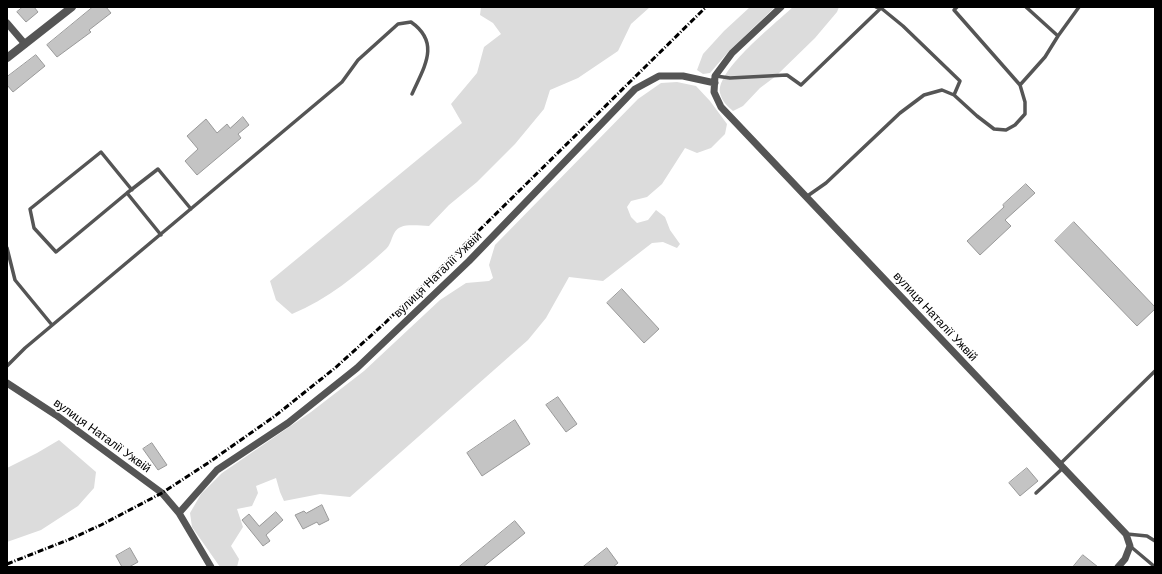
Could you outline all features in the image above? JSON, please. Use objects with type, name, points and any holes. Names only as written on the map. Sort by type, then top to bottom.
[{"type":"street","points":[[7,58],[72,7]]},
{"type":"street","points":[[715,80],[732,53],[781,7]]},
{"type":"street","points":[[7,23],[25,44]]},
{"type":"street","name":"вулиця Наталії Ужвій","points":[[179,513],[217,470],[288,424],[357,368],[469,261],[635,89],[659,76],[683,76],[715,80],[714,92],[721,108],[1126,534],[1130,546]]},
{"type":"street","name":"вулиця Наталії Ужвій","points":[[7,383],[56,415],[162,493],[179,513],[211,567]]},
{"type":"street","points":[[1118,567],[1125,559],[1130,546]]},
{"type":"lane","points":[[876,7],[882,7],[960,81],[954,95]]},
{"type":"lane","points":[[715,80],[787,75],[801,85],[882,7]]},
{"type":"lane","points":[[806,197],[826,183],[900,113],[924,95],[942,90],[954,95],[994,129],[1006,130],[1015,125],[1025,114],[1020,85],[954,10],[957,7]]},
{"type":"lane","points":[[1026,7],[1058,36]]},
{"type":"lane","points":[[1020,85],[1045,57],[1079,7]]},
{"type":"lane","points":[[7,366],[52,325],[342,82],[358,60],[398,24],[410,22],[419,28],[428,42],[428,60],[412,94]]},
{"type":"lane","points":[[132,190],[101,152],[30,209],[34,228],[56,252],[158,169],[191,210]]},
{"type":"lane","points":[[127,193],[161,235]]},
{"type":"lane","points":[[7,248],[15,280],[52,325]]},
{"type":"lane","points":[[1036,492],[1155,371]]},
{"type":"lane","points":[[1126,534],[1147,536],[1155,541]]},
{"type":"lane","points":[[1130,546],[1155,566]]},
{"type":"shaded area","points":[[481,7],[650,7],[631,24],[618,51],[578,78],[550,90],[544,109],[515,144],[477,182],[449,205],[429,226],[415,225],[401,227],[395,231],[390,244],[386,249],[342,286],[318,301],[292,314],[276,300],[270,281],[462,123],[451,104],[477,73],[484,47],[501,34],[493,23],[480,15]]},
{"type":"shaded area","points":[[750,7],[775,7],[729,51],[710,73],[703,74],[697,70],[703,54],[724,31]]},
{"type":"shaded area","points":[[793,7],[839,7],[837,12],[815,38],[776,76],[760,88],[743,106],[733,111],[725,103],[720,93],[721,83],[727,72],[761,35]]},
{"type":"shaded area","points":[[677,82],[696,86],[710,101],[727,124],[725,134],[711,148],[697,153],[685,148],[662,184],[647,197],[631,201],[627,207],[631,217],[637,223],[648,220],[656,210],[665,217],[670,230],[680,244],[677,248],[663,242],[652,243],[603,281],[569,277],[546,318],[528,340],[350,497],[320,494],[284,501],[276,478],[256,486],[258,493],[252,506],[237,509],[243,527],[231,546],[239,559],[237,567],[220,567],[192,527],[190,513],[201,494],[222,473],[311,412],[364,371],[440,300],[466,283],[489,281],[493,278],[489,265],[495,245],[638,99],[661,83]]},
{"type":"shaded area","points":[[59,440],[96,472],[94,488],[78,506],[41,530],[7,542],[7,468]]},
{"type":"building","points":[[23,7],[34,7],[38,12],[26,22],[17,12]]},
{"type":"building","points":[[93,7],[106,7],[111,13],[89,30],[91,32],[57,57],[47,45]]},
{"type":"building","points":[[36,55],[45,66],[13,92],[7,85],[7,77]]},
{"type":"building","points":[[243,117],[249,125],[238,134],[241,138],[197,175],[185,161],[198,149],[187,136],[206,119],[217,133],[227,124],[230,128]]},
{"type":"building","points":[[1026,184],[1035,193],[1005,220],[1011,226],[980,255],[967,241],[1004,207],[1003,205]]},
{"type":"building","points":[[1074,222],[1155,307],[1155,309],[1137,326],[1055,241]]},
{"type":"building","points":[[622,289],[659,329],[644,343],[607,303]]},
{"type":"building","points":[[558,397],[577,424],[566,432],[546,405]]},
{"type":"building","points":[[515,420],[530,444],[482,476],[467,453]]},
{"type":"building","points":[[152,443],[167,465],[158,470],[143,449]]},
{"type":"building","points":[[1027,468],[1038,481],[1020,496],[1009,483]]},
{"type":"building","points":[[322,505],[329,520],[319,525],[317,522],[303,529],[295,515],[304,511],[306,513]]},
{"type":"building","points":[[276,512],[283,520],[266,535],[270,541],[263,546],[242,520],[249,514],[259,526]]},
{"type":"building","points":[[515,521],[525,533],[483,567],[459,567]]},
{"type":"building","points":[[130,548],[138,562],[129,567],[122,567],[116,556]]},
{"type":"building","points":[[607,548],[618,563],[613,567],[583,567]]},
{"type":"building","points":[[1083,555],[1098,567],[1073,567]]},
{"type":"railway","points":[[7,564],[68,540],[101,525],[162,493],[275,416],[335,368],[386,322],[706,7]]}]
